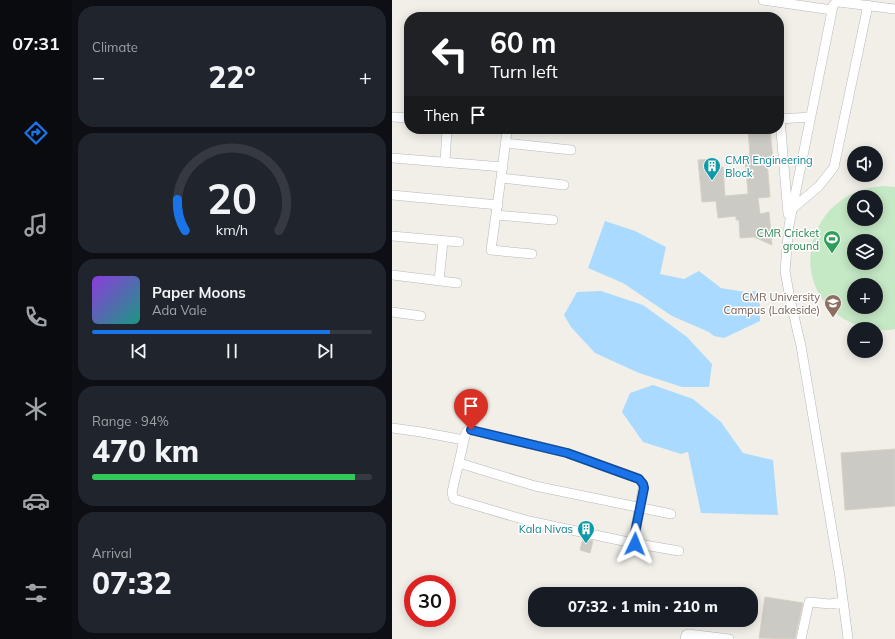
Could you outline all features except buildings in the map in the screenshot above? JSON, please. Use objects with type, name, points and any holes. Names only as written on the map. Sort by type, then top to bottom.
[{"type":"street","points":[[763,0],[832,10]]},
{"type":"street","points":[[848,639],[840,577],[801,346],[786,282],[785,263],[789,224],[834,4],[839,2],[895,9]]},
{"type":"street","points":[[792,209],[819,186],[834,167],[868,5]]},
{"type":"street","points":[[392,117],[404,118]]},
{"type":"street","points":[[784,119],[811,117]]},
{"type":"street","points":[[445,162],[447,134]]},
{"type":"street","points":[[506,134],[502,178],[491,250],[532,254]]},
{"type":"street","points":[[781,134],[789,224]]},
{"type":"street","points":[[505,143],[572,150]]},
{"type":"street","points":[[392,158],[503,167]]},
{"type":"street","points":[[502,178],[564,185]]},
{"type":"street","points":[[392,195],[498,205]]},
{"type":"street","points":[[496,215],[553,220]]},
{"type":"street","points":[[392,236],[459,242]]},
{"type":"street","points":[[440,281],[443,241]]},
{"type":"street","points":[[392,275],[457,283]]},
{"type":"street","points":[[392,312],[421,316]]},
{"type":"street","points":[[392,428],[464,440]]},
{"type":"street","points":[[633,543],[644,488],[639,479],[567,453],[471,430],[467,431],[452,492],[452,496],[458,501],[529,521],[633,543],[679,551]]},
{"type":"street","points":[[459,463],[535,486],[671,514]]},
{"type":"street","points":[[801,639],[809,602],[830,604],[843,602]]},
{"type":"street","points":[[685,639],[686,635],[688,634],[729,639]]},
{"type":"green space","name":"CMR Cricket ground","points":[[882,186],[895,187],[895,329],[883,330],[883,322],[851,322],[832,310],[817,291],[811,269],[812,246],[820,224],[834,206],[847,197],[847,226],[883,226],[883,190],[864,190]]},
{"type":"water","points":[[605,221],[635,231],[666,247],[660,274],[684,279],[699,271],[721,288],[745,292],[756,291],[760,305],[760,321],[724,338],[714,336],[709,332],[672,316],[623,283],[588,268]]},
{"type":"water","points":[[601,291],[643,305],[687,337],[712,364],[709,387],[682,387],[639,373],[595,353],[571,327],[564,315],[577,292]]},
{"type":"water","points":[[653,385],[693,399],[721,422],[743,453],[773,460],[778,515],[701,513],[688,452],[681,454],[643,442],[622,412],[630,393]]},
{"type":"place","name":"CMR Engineering Block","points":[[712,181]]},
{"type":"place","name":"CMR Cricket ground","points":[[832,254]]},
{"type":"place","name":"CMR University Campus (Lakeside)","points":[[833,318]]},
{"type":"place","name":"Kala Nivas","points":[[586,544]]},
{"type":"route","points":[[471,430],[567,453],[642,481],[644,488],[633,543],[635,544]]}]
